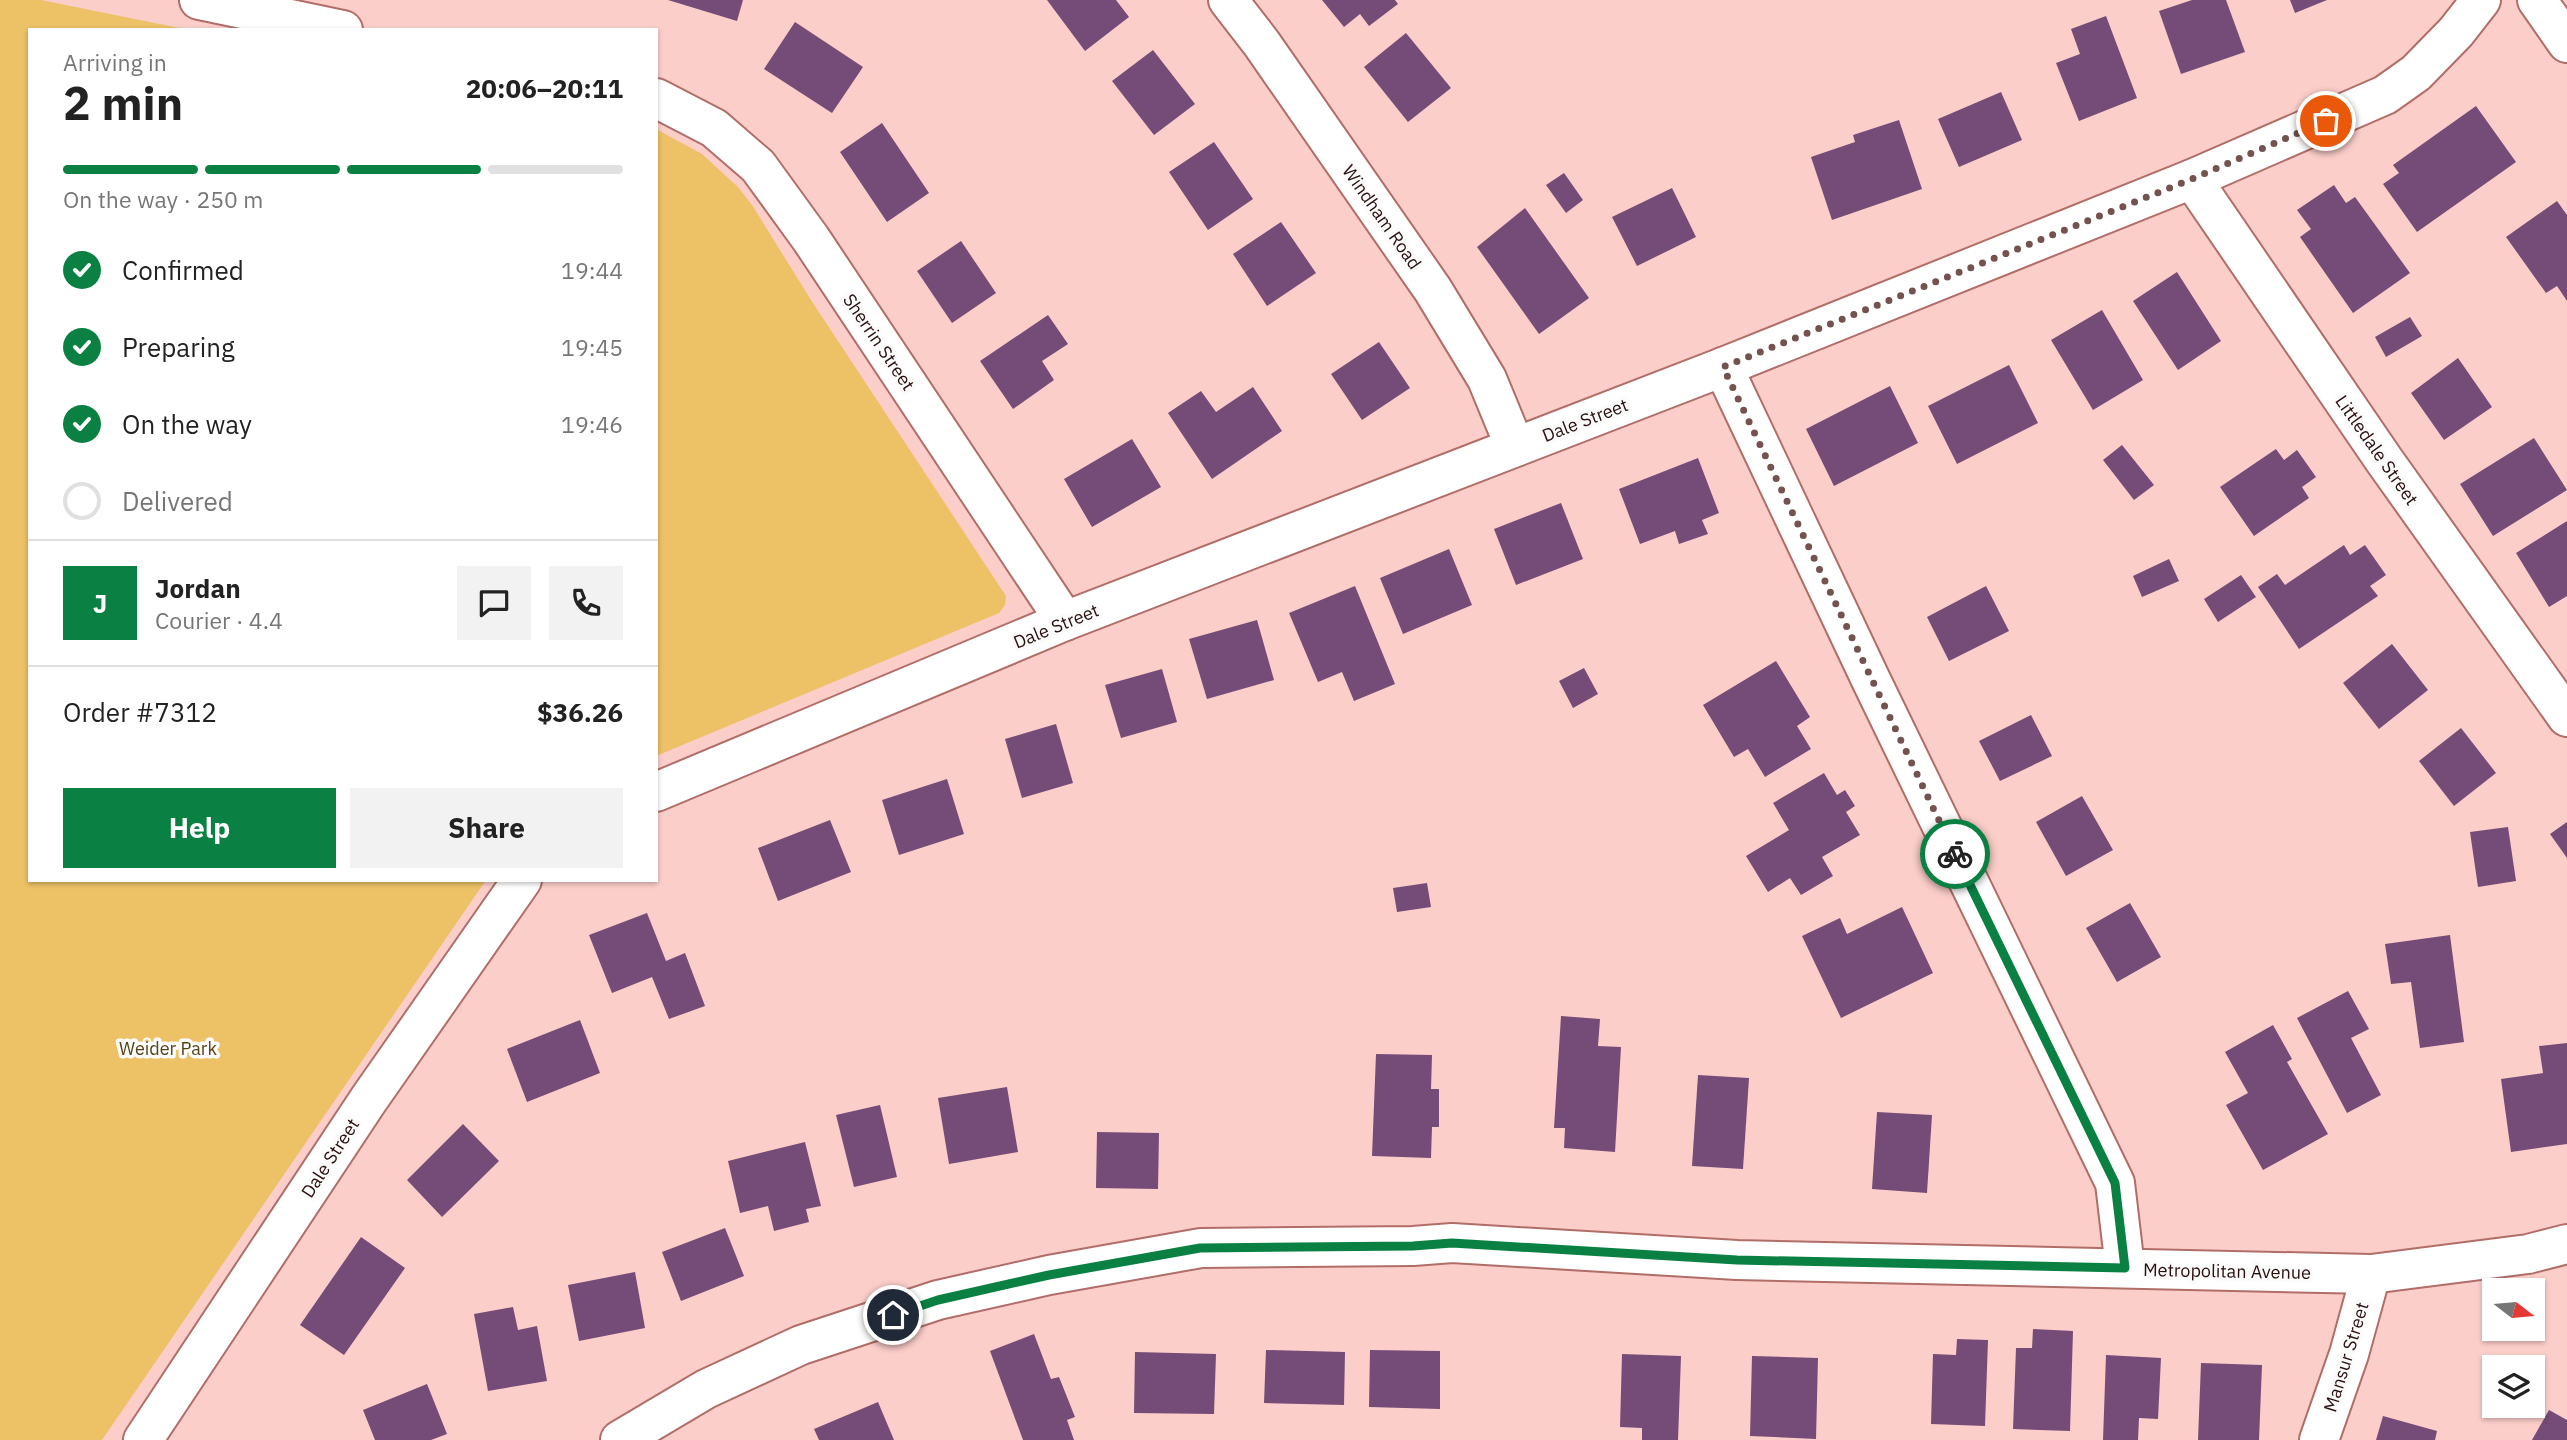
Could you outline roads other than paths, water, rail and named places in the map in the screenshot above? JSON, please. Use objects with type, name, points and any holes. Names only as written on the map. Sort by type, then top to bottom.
[{"type":"street","points":[[199,0],[333,28]]},
{"type":"street","name":"Windham Road","points":[[1228,0],[1262,44],[1433,290],[1487,379],[1515,447]]},
{"type":"street","name":"Dale Street","points":[[658,791],[1065,621],[1723,367],[2192,179],[2385,95],[2416,73],[2456,32],[2481,0]]},
{"type":"street","points":[[2537,0],[2567,43]]},
{"type":"street","name":"Sherrin Street","points":[[658,99],[715,128],[758,166],[818,251],[1065,621]]},
{"type":"street","name":"Littledale Street","points":[[2192,179],[2384,460],[2567,717]]},
{"type":"street","points":[[1723,367],[1871,680],[2115,1183],[2125,1268]]},
{"type":"street","name":"Dale Street","points":[[143,1440],[369,1099],[521,882]]},
{"type":"street","name":"Metropolitan Avenue","points":[[620,1440],[706,1389],[814,1341],[938,1300],[1049,1275],[1200,1248],[1413,1246],[1452,1243],[1737,1260],[2371,1275],[2528,1254],[2567,1244]]},
{"type":"street","name":"Mansur Street","points":[[2319,1440],[2349,1354],[2371,1275]]},
{"type":"park label","name":"Weider Park","points":[[168,1048]]}]
